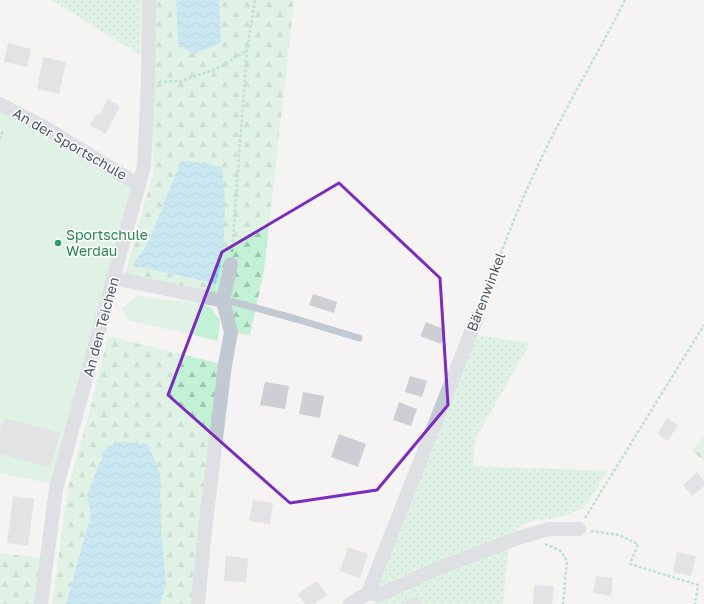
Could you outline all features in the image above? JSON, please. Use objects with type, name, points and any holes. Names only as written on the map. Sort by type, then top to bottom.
[{"type":"street","name":"An den Teichen","points":[[41,604],[56,489],[144,166],[148,82],[149,0]]},
{"type":"street","name":"An der Sportschule","points":[[0,104],[49,130],[139,185]]},
{"type":"street","points":[[198,604],[205,529],[223,380],[231,332],[222,302],[231,264]]},
{"type":"street","points":[[114,278],[222,302]]},
{"type":"street","name":"Bärenwinkel","points":[[368,592],[476,317]]},
{"type":"street","points":[[350,604],[368,592],[380,595],[434,570],[518,538],[549,530],[579,529]]},
{"type":"lane","points":[[222,302],[234,302],[359,338]]},
{"type":"path","points":[[231,264],[247,50],[255,0]]},
{"type":"path","name":"Bärenwinkel","points":[[476,317],[541,159],[569,103],[625,0]]},
{"type":"path","points":[[148,82],[181,82],[216,69],[247,50]]},
{"type":"path","points":[[0,139],[3,130]]},
{"type":"path","points":[[695,604],[698,585],[630,564],[638,544],[619,535],[579,529],[704,325]]},
{"type":"path","points":[[543,543],[561,551],[567,560],[563,604]]},
{"type":"highlighted area","points":[[339,183],[440,278],[448,405],[377,490],[290,503],[168,395],[222,252]]},
{"type":"green space","points":[[51,0],[141,0],[140,55]]},
{"type":"green space","points":[[149,0],[176,0],[178,43],[221,43],[219,0],[294,0],[264,271],[250,335],[231,332],[222,301],[124,278],[154,170],[148,60]],"holes":[[[182,161],[216,284],[186,278],[139,254],[149,241]]]},
{"type":"green space","name":"Sportschule Werdau","points":[[0,110],[34,128],[131,189],[53,484],[0,473]]},
{"type":"green space","points":[[136,296],[198,303],[210,307],[220,320],[218,341],[128,320],[122,308]]},
{"type":"green space","points":[[475,335],[530,343],[475,440],[473,466],[608,471],[584,508],[561,517],[529,522],[503,538],[508,552],[503,604],[375,604],[372,595]]},
{"type":"green space","points":[[108,336],[221,364],[194,604],[160,604],[166,584],[152,456],[148,444],[106,447],[87,495],[91,514],[66,604],[52,604],[68,488],[91,406]]},
{"type":"green space","points":[[704,435],[704,460],[692,452]]},
{"type":"green space","points":[[0,553],[48,559],[41,604],[0,604]]},
{"type":"water","points":[[176,0],[219,0],[221,43],[193,54],[178,43]]},
{"type":"water","points":[[182,161],[206,163],[222,168],[225,196],[225,226],[222,256],[216,284],[133,265],[149,241]]},
{"type":"water","points":[[122,442],[148,444],[160,473],[161,531],[166,584],[160,604],[66,604],[91,514],[87,495],[106,447]]},
{"type":"building","points":[[8,43],[31,49],[27,67],[4,62]]},
{"type":"building","points":[[43,57],[66,62],[59,94],[37,89]]},
{"type":"building","points":[[108,99],[120,107],[105,134],[90,125],[96,114],[99,115]]},
{"type":"building","points":[[313,294],[337,302],[334,313],[309,305]]},
{"type":"building","points":[[426,322],[446,330],[441,344],[420,336]]},
{"type":"building","points":[[410,376],[427,381],[422,397],[405,392]]},
{"type":"building","points":[[265,382],[289,386],[285,409],[260,405]]},
{"type":"building","points":[[303,392],[324,396],[320,418],[299,414]]},
{"type":"building","points":[[399,402],[417,409],[411,426],[393,420]]},
{"type":"building","points":[[5,418],[60,433],[50,468],[0,453],[0,434]]},
{"type":"building","points":[[667,418],[678,425],[668,441],[657,434]]},
{"type":"building","points":[[339,434],[366,444],[358,467],[331,457]]},
{"type":"building","points":[[697,472],[704,481],[704,486],[692,496],[683,485]]},
{"type":"building","points":[[13,496],[34,499],[28,546],[7,543]]},
{"type":"building","points":[[253,500],[273,503],[270,524],[249,521]]},
{"type":"building","points":[[348,547],[368,554],[360,578],[340,571]]},
{"type":"building","points":[[677,552],[696,556],[691,576],[673,572]]},
{"type":"building","points":[[226,556],[248,558],[246,582],[224,581]]},
{"type":"building","points":[[596,576],[613,578],[611,596],[593,593]]},
{"type":"building","points":[[317,581],[327,595],[314,604],[305,604],[298,594]]},
{"type":"building","points":[[534,585],[554,586],[552,604],[533,604]]},
{"type":"building","points":[[417,595],[422,604],[400,604]]},
{"type":"place","name":"Sportschule Werdau","points":[[58,243]]}]
